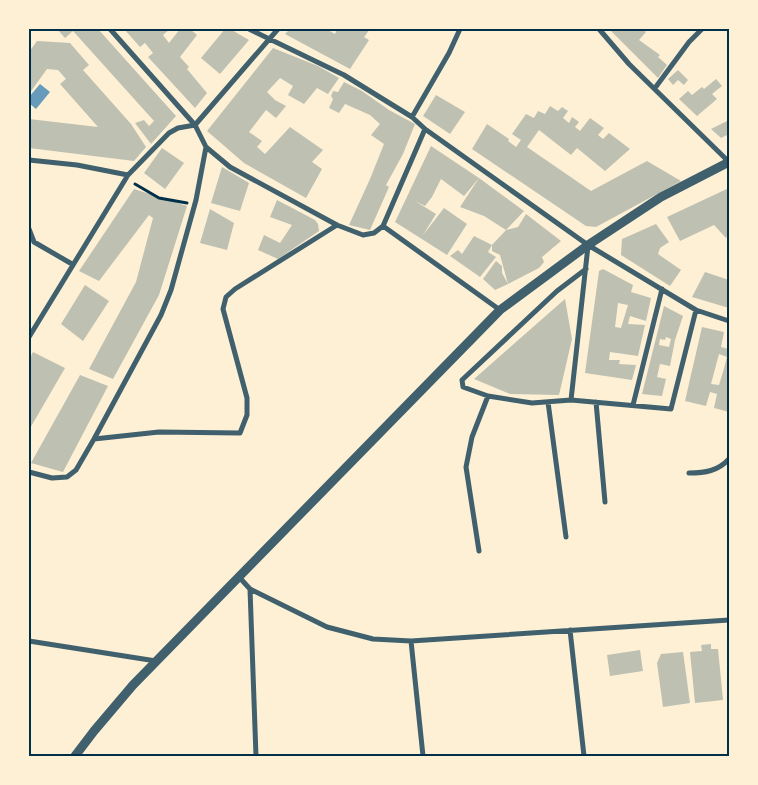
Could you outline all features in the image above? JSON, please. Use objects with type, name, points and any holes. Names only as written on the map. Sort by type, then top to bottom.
[{"type":"street","points":[[110,29],[195,125],[206,146],[230,167],[337,225],[363,235],[374,232],[383,226],[425,129]]},
{"type":"street","points":[[249,29],[344,75],[412,117],[425,129],[588,245],[696,310],[729,321]]},
{"type":"street","points":[[29,337],[126,177],[169,133],[178,128],[195,125],[278,29]]},
{"type":"street","points":[[412,117],[460,29]]},
{"type":"street","points":[[75,756],[122,698],[156,662],[500,310],[588,245],[661,197],[729,162],[629,64],[599,29]]},
{"type":"street","points":[[655,88],[689,42],[702,29]]},
{"type":"street","points":[[29,472],[52,478],[67,476],[76,470],[94,439],[161,315],[171,290],[195,204],[206,146]]},
{"type":"street","points":[[29,160],[77,165],[126,177]]},
{"type":"street","points":[[94,439],[158,432],[240,433],[247,415],[247,398],[223,309],[226,297],[235,289],[337,225]]},
{"type":"street","points":[[383,226],[500,310]]},
{"type":"street","points":[[29,229],[34,242],[72,264]]},
{"type":"street","points":[[571,400],[588,245]]},
{"type":"street","points":[[586,269],[556,291],[462,380],[463,387],[488,396],[532,403],[571,400],[671,409],[696,310]]},
{"type":"street","points":[[633,405],[662,289]]},
{"type":"street","points":[[479,551],[466,467],[472,437],[488,396]]},
{"type":"street","points":[[548,402],[566,537]]},
{"type":"street","points":[[596,402],[605,502]]},
{"type":"street","points":[[689,473],[715,470],[729,459]]},
{"type":"street","points":[[238,576],[250,589],[327,626],[373,639],[411,641],[729,620]]},
{"type":"street","points":[[250,589],[256,756]]},
{"type":"street","points":[[570,630],[584,756]]},
{"type":"street","points":[[29,641],[156,662]]},
{"type":"street","points":[[411,641],[423,756]]},
{"type":"path","points":[[126,177],[159,198],[195,204]]},
{"type":"water","points":[[40,84],[50,92],[36,109],[29,103],[29,97]]},
{"type":"building","points":[[57,29],[98,29],[176,116],[151,144],[135,123],[144,120],[149,126],[154,121],[73,31],[65,38]]},
{"type":"building","points":[[124,29],[170,29],[163,35],[169,43],[180,29],[190,29],[197,35],[180,57],[189,67],[187,69],[207,93],[195,108],[148,57],[153,53],[145,43],[140,47]]},
{"type":"building","points":[[225,29],[230,29],[249,40],[220,74],[201,58]]},
{"type":"building","points":[[290,29],[326,29],[335,34],[337,29],[370,29],[364,37],[369,40],[350,69],[285,34]]},
{"type":"building","points":[[609,29],[644,29],[646,32],[639,40],[660,55],[658,57],[667,65],[658,78]]},
{"type":"building","points":[[37,41],[70,43],[89,65],[83,70],[131,124],[146,147],[134,161],[29,148],[29,119],[98,127],[60,84],[66,79],[58,70],[47,69],[29,94],[29,52]]},
{"type":"building","points":[[273,48],[318,66],[339,78],[328,94],[317,88],[304,104],[288,95],[293,86],[280,78],[267,92],[275,100],[286,106],[276,118],[266,110],[249,132],[262,141],[257,147],[265,154],[290,127],[323,150],[312,162],[322,169],[306,198],[244,163],[207,131]]},
{"type":"building","points":[[678,70],[688,80],[684,85],[678,80],[673,85],[668,79]]},
{"type":"building","points":[[716,79],[722,86],[712,94],[717,99],[697,116],[679,99],[688,91],[692,95],[702,87],[704,89]]},
{"type":"building","points":[[344,82],[415,124],[403,154],[386,185],[389,187],[370,230],[349,225],[384,144],[371,135],[380,124],[370,115],[345,104],[339,113],[329,108],[333,99],[331,96],[333,91],[338,92]]},
{"type":"building","points":[[436,95],[465,112],[450,134],[423,116]]},
{"type":"building","points":[[550,106],[558,111],[562,107],[568,111],[563,118],[569,123],[572,117],[579,122],[575,127],[580,131],[590,118],[604,128],[598,135],[603,139],[609,133],[630,149],[605,171],[577,148],[571,155],[539,130],[527,147],[591,191],[647,161],[681,181],[596,227],[586,226],[472,149],[487,124],[509,139],[508,141],[516,147],[521,140],[512,134],[526,114],[534,118],[538,111],[545,114]]},
{"type":"building","points":[[729,120],[729,134],[721,138],[711,129]]},
{"type":"building","points":[[431,146],[479,178],[464,196],[441,179],[425,206],[415,201],[436,214],[423,235],[444,208],[467,224],[447,255],[395,222]]},
{"type":"building","points":[[162,148],[184,163],[165,189],[144,173]]},
{"type":"building","points":[[222,167],[249,183],[240,211],[211,203]]},
{"type":"building","points":[[479,178],[524,211],[506,230],[484,216],[460,207]]},
{"type":"building","points":[[729,188],[729,234],[726,238],[714,225],[680,241],[667,217]]},
{"type":"building","points":[[134,189],[187,206],[159,295],[113,379],[89,369],[136,282],[153,218],[149,215],[99,281],[79,271]]},
{"type":"building","points":[[277,200],[315,220],[319,231],[278,259],[258,250],[264,235],[280,243],[292,225],[270,217]]},
{"type":"building","points":[[210,209],[234,223],[227,250],[200,243]]},
{"type":"building","points":[[526,214],[561,241],[542,257],[544,262],[539,268],[508,284],[500,255],[492,251],[492,245],[506,230],[518,227]]},
{"type":"building","points":[[656,224],[669,242],[660,248],[658,254],[681,270],[670,286],[621,255],[622,239]]},
{"type":"building","points":[[474,236],[492,245],[488,252],[496,257],[480,277],[450,256],[458,250],[462,254]]},
{"type":"building","points":[[496,261],[502,266],[502,273],[508,284],[495,290],[483,279]]},
{"type":"building","points":[[603,269],[633,285],[631,292],[651,298],[646,321],[630,316],[628,324],[645,325],[638,356],[610,352],[609,360],[620,360],[619,364],[636,365],[632,380],[585,373],[599,271]],"holes":[[[618,303],[628,305],[621,328],[615,327]]]},
{"type":"building","points":[[705,272],[729,280],[729,308],[692,297]]},
{"type":"building","points":[[85,285],[109,301],[83,341],[61,324]]},
{"type":"building","points":[[565,299],[572,339],[559,395],[510,394],[474,379]]},
{"type":"building","points":[[664,306],[683,316],[675,340],[670,366],[660,364],[657,377],[666,379],[662,396],[642,394]],"holes":[[[666,337],[671,339],[669,347],[659,345],[660,339],[665,340]]]},
{"type":"building","points":[[702,327],[724,332],[721,347],[729,349],[729,412],[714,408],[717,394],[710,392],[706,406],[685,401]],"holes":[[[719,354],[727,357],[719,385],[711,384]]]},
{"type":"building","points":[[33,352],[65,368],[29,430],[29,360]]},
{"type":"building","points":[[80,375],[108,386],[63,472],[31,463]]},
{"type":"building","points":[[711,644],[711,649],[718,649],[723,700],[695,703],[690,652],[702,651],[701,645]]},
{"type":"building","points":[[640,650],[643,671],[610,676],[607,655]]},
{"type":"building","points":[[683,652],[690,703],[663,707],[657,663],[661,654]]}]
